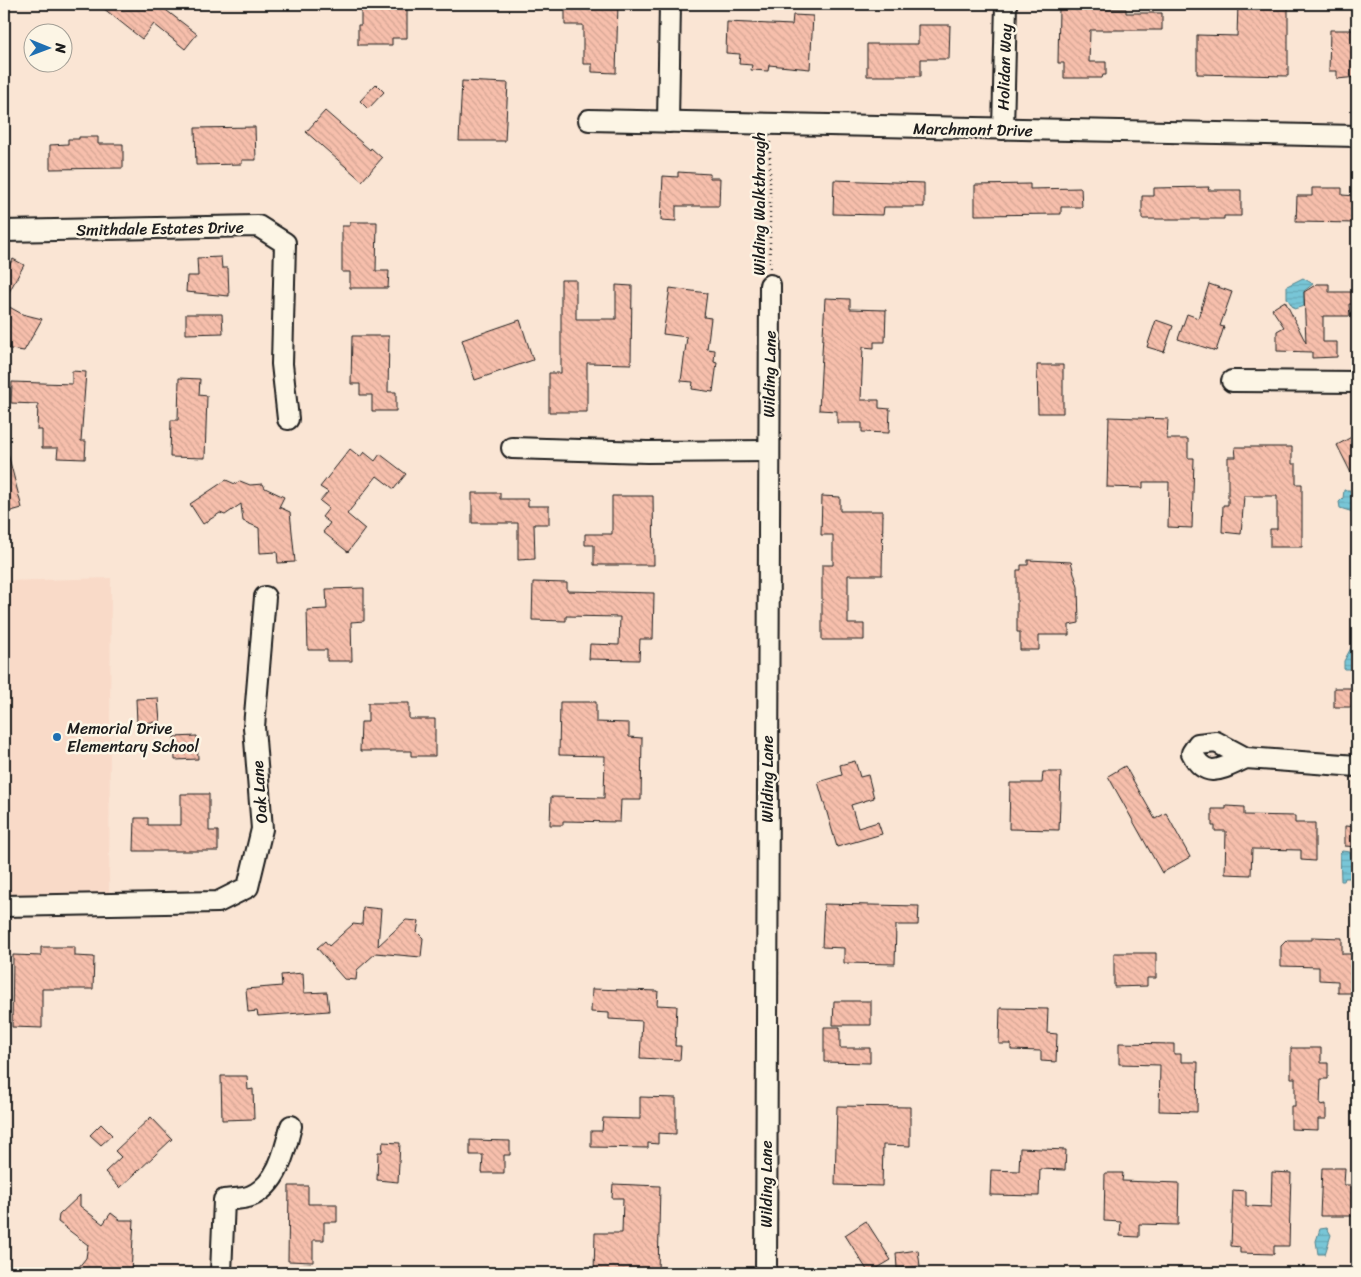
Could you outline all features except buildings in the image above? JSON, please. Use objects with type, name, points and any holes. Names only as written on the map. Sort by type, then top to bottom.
[{"type":"street","points":[[668,122],[670,4]]},
{"type":"street","name":"Holidan Way","points":[[1002,129],[1006,4]]},
{"type":"street","name":"Marchmont Drive","points":[[589,120],[1357,136]]},
{"type":"street","name":"Smithdale Estates Drive","points":[[4,231],[258,226],[285,243],[282,364],[288,419]]},
{"type":"street","name":"Wilding Lane","points":[[766,1273],[770,284]]},
{"type":"street","points":[[1232,381],[1357,382]]},
{"type":"street","points":[[512,448],[647,452],[768,451]]},
{"type":"street","name":"Oak Lane","points":[[4,906],[218,902],[248,887],[262,829],[254,727],[265,597]]},
{"type":"street","points":[[1246,758],[1357,766]]},
{"type":"street","points":[[221,1273],[224,1200],[251,1196],[270,1181],[284,1154],[291,1126]]},
{"type":"path","name":"Wilding Walkthrough","points":[[770,124],[770,284]]},
{"type":"shaded area","name":"Memorial Drive Elementary School","points":[[111,578],[109,893],[4,896],[4,581]]},
{"type":"water","points":[[1303,278],[1313,284],[1304,291],[1304,306],[1294,309],[1287,298],[1287,286]]},
{"type":"water","points":[[1344,490],[1350,490],[1351,497],[1356,502],[1353,512],[1340,508],[1339,502],[1343,498]]},
{"type":"water","points":[[1352,646],[1357,646],[1357,675],[1351,675],[1351,669],[1344,669],[1344,661]]},
{"type":"water","points":[[1342,851],[1350,852],[1351,857],[1354,859],[1350,878],[1345,878],[1344,881],[1341,881],[1340,853]]},
{"type":"water","points":[[1327,1228],[1331,1235],[1325,1254],[1318,1254],[1316,1241],[1320,1229]]},
{"type":"place","name":"Memorial Drive Elementary School","points":[[57,737]]}]
